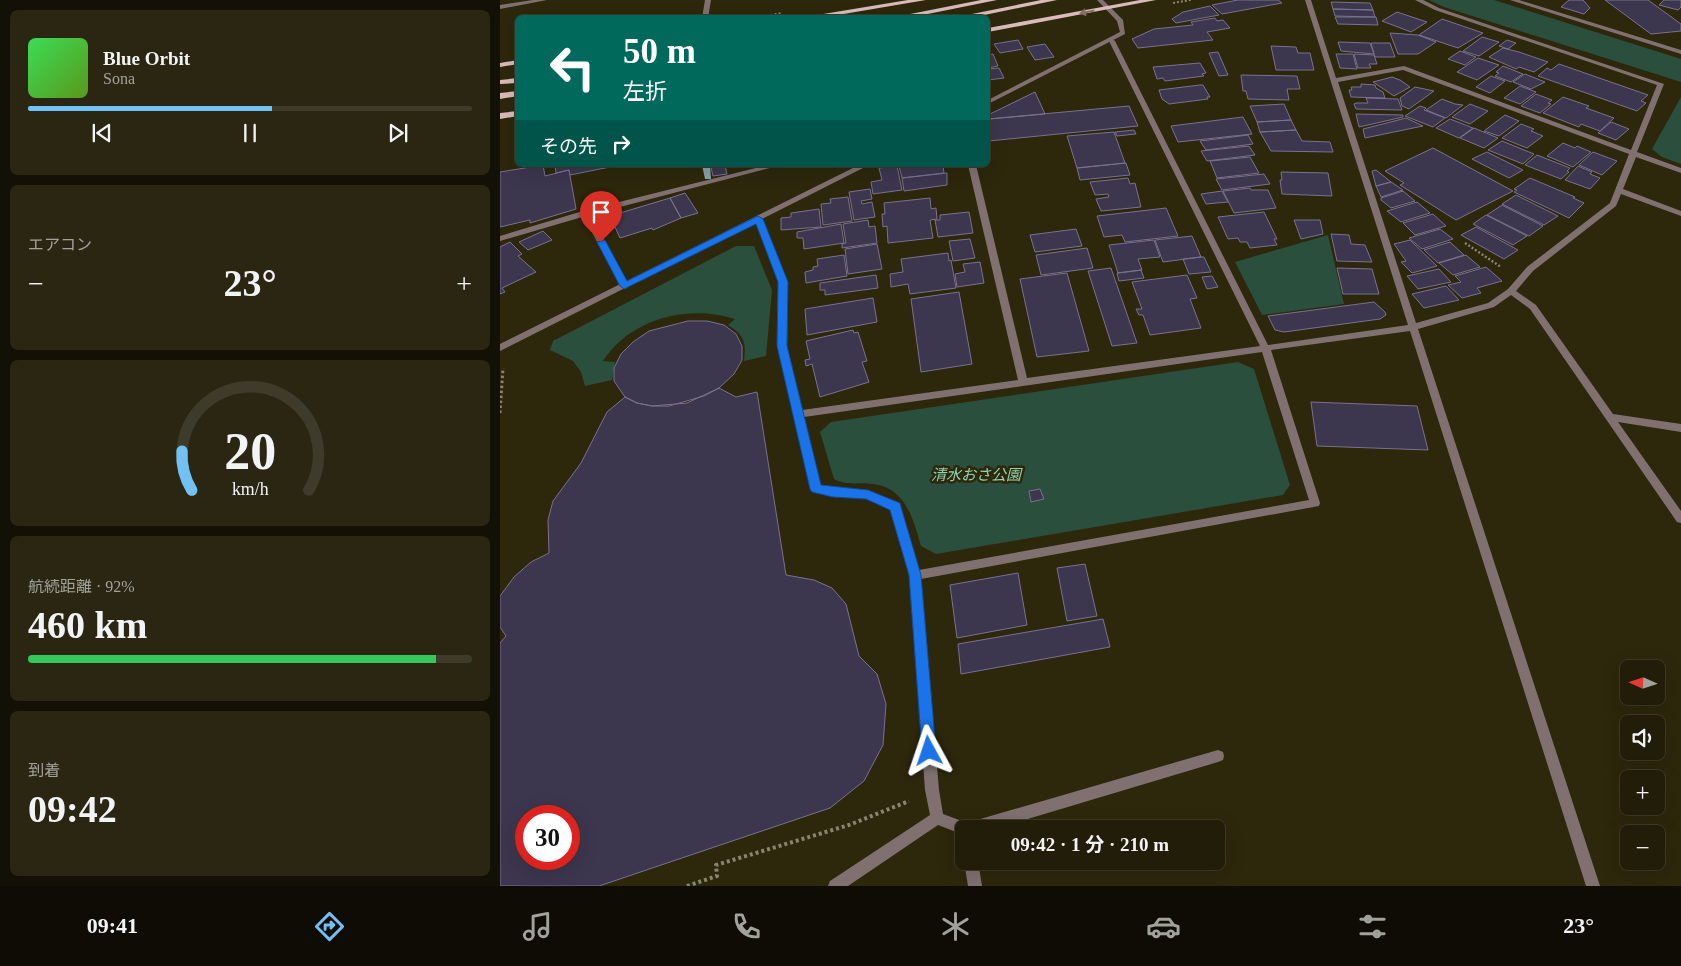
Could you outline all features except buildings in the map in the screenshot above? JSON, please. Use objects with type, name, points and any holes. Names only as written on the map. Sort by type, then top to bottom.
[{"type":"main road","points":[[822,15],[922,0]]},
{"type":"main road","points":[[910,15],[993,0]]},
{"type":"main road","points":[[971,15],[1053,0]]},
{"type":"main road","points":[[990,30],[1152,0]]},
{"type":"main road","points":[[500,64],[515,62]]},
{"type":"main road","points":[[500,82],[515,80]]},
{"type":"main road","points":[[500,96],[515,94]]},
{"type":"main road","points":[[500,116],[515,114]]},
{"type":"street","points":[[503,4],[544,0]]},
{"type":"street","points":[[706,15],[708,0]]},
{"type":"street","points":[[990,101],[1123,34],[1124,28],[1120,20],[1100,0]]},
{"type":"street","points":[[1308,0],[1593,886]]},
{"type":"street","points":[[798,414],[1414,326],[1491,306],[1511,292],[1530,269],[1613,204],[1661,84],[1437,10],[1418,0]]},
{"type":"street","points":[[1513,0],[1681,52]]},
{"type":"street","points":[[915,575],[1315,503],[1265,347],[1112,41]]},
{"type":"street","points":[[1333,82],[1404,68],[1681,171]]},
{"type":"street","points":[[500,239],[586,213],[769,167]]},
{"type":"street","points":[[500,348],[861,167]]},
{"type":"street","points":[[972,167],[1023,381]]},
{"type":"street","points":[[1618,190],[1681,214]]},
{"type":"street","points":[[586,213],[624,286]]},
{"type":"street","points":[[758,219],[783,282],[782,346],[816,489],[833,493],[868,494],[895,507],[915,575],[932,790],[937,818]]},
{"type":"street","points":[[1511,292],[1533,307],[1681,520]]},
{"type":"street","points":[[1610,418],[1681,428]]},
{"type":"street","points":[[1001,820],[1218,756]]},
{"type":"street","points":[[937,818],[955,825]]},
{"type":"street","points":[[835,886],[937,818]]},
{"type":"street","points":[[972,870],[975,886]]},
{"type":"path","points":[[1465,243],[1521,280]]},
{"type":"path","points":[[500,413],[504,363]]},
{"type":"path","points":[[687,886],[717,876],[716,866],[849,825],[932,790]]},
{"type":"green space","points":[[1429,0],[1494,0],[1681,59],[1681,82],[1444,7]]},
{"type":"green space","points":[[1681,97],[1681,164],[1662,157],[1652,149]]},
{"type":"green space","points":[[1328,235],[1344,304],[1262,315],[1235,262]]},
{"type":"green space","points":[[736,246],[754,246],[772,290],[766,356],[744,361],[745,349],[743,340],[728,325],[735,319],[698,313],[662,318],[629,334],[615,346],[603,361],[615,362],[612,380],[585,386],[581,372],[573,361],[550,350],[553,341]]},
{"type":"green space","name":"清水おさ公園","points":[[1238,362],[1254,369],[1290,485],[1283,495],[936,554],[921,546],[911,515],[900,498],[892,491],[883,486],[848,483],[834,479],[820,432],[831,422]]},
{"type":"waterway","points":[[706,167],[708,177]]},
{"type":"route","points":[[601,242],[624,286],[758,219],[783,282],[782,346],[816,489],[833,493],[868,494],[895,507],[915,575],[929,751]]}]
